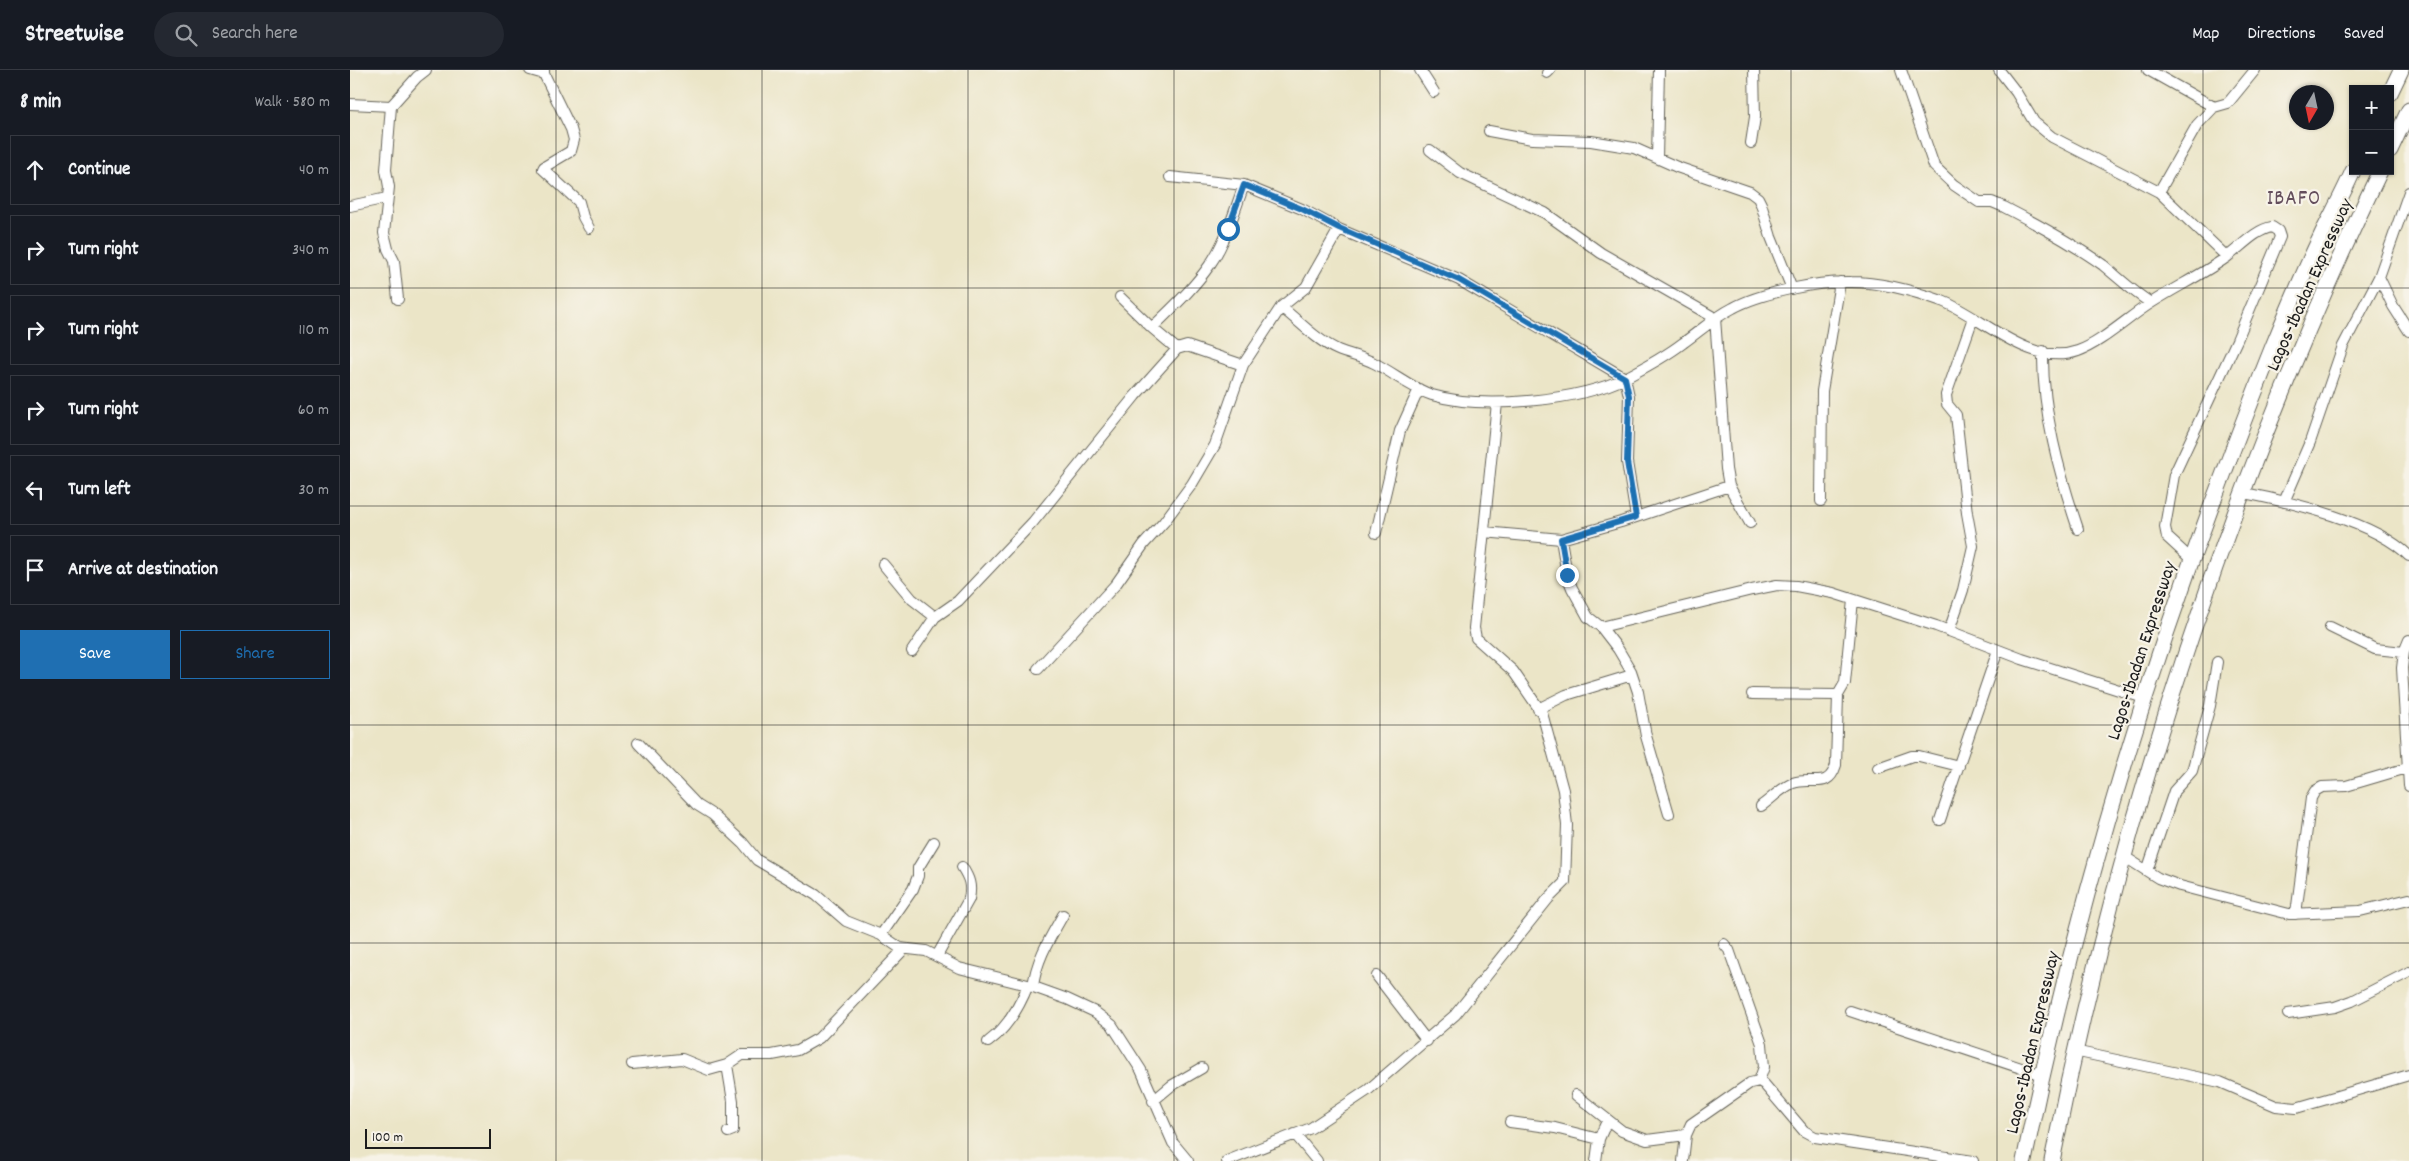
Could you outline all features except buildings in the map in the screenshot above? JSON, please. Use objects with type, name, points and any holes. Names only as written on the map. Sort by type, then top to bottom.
[{"type":"highway","points":[[2394,85],[2401,70]]},
{"type":"highway","points":[[2394,142],[2409,110]]},
{"type":"highway","name":"Lagos-Ibadan Expressway","points":[[2024,1161],[2042,1075],[2107,817],[2144,698],[2191,559],[2261,377],[2323,233],[2351,175]]},
{"type":"highway","name":"Lagos-Ibadan Expressway","points":[[2052,1161],[2074,1051],[2124,857],[2189,645],[2298,352],[2378,175]]},
{"type":"street","points":[[398,299],[394,261],[384,233],[389,187],[386,170],[391,106],[417,77],[426,70]]},
{"type":"street","points":[[530,70],[544,72],[571,129],[574,140],[571,151],[544,166],[543,169],[579,202],[582,217],[589,228]]},
{"type":"street","points":[[1420,70],[1434,92]]},
{"type":"street","points":[[1657,158],[1659,70]]},
{"type":"street","points":[[1751,143],[1755,117],[1754,70]]},
{"type":"street","points":[[1901,70],[1934,166],[1954,185],[1979,202],[1992,202],[2004,207],[2068,244],[2103,266],[2133,292],[2151,303]]},
{"type":"street","points":[[1999,70],[2016,92],[2034,122],[2052,137],[2159,192],[2227,257]]},
{"type":"street","points":[[2148,70],[2214,107]]},
{"type":"street","points":[[2159,192],[2197,125],[2214,107],[2228,103],[2255,70]]},
{"type":"street","points":[[350,104],[391,106]]},
{"type":"street","points":[[1489,131],[1532,139],[1610,143],[1634,148],[1750,192],[1758,198],[1781,266],[1792,289]]},
{"type":"street","points":[[1430,150],[1460,173],[1545,213],[1601,253],[1715,318]]},
{"type":"street","points":[[1170,177],[1244,185],[1302,209],[1339,228],[1459,280],[1625,378],[1629,396],[1627,462],[1636,517]]},
{"type":"street","points":[[1152,328],[1189,291],[1210,264],[1228,229],[1244,185]]},
{"type":"street","points":[[2284,502],[2310,442],[2343,346],[2379,277],[2409,192]]},
{"type":"street","points":[[350,206],[387,198]]},
{"type":"street","points":[[1038,669],[1116,584],[1144,544],[1164,522],[1192,484],[1215,444],[1243,365],[1281,307],[1306,287],[1339,228]]},
{"type":"street","points":[[1281,307],[1330,346],[1372,361],[1419,389],[1450,399],[1497,403],[1551,398],[1597,389],[1625,378],[1681,344],[1715,318],[1753,299],[1792,289],[1840,282],[1876,285],[1916,293],[1944,302],[2013,342],[2043,351],[2065,354],[2079,351],[2151,303],[2227,257],[2263,229],[2272,228],[2278,231],[2280,237],[2237,340],[2174,475],[2164,527],[2167,538],[2191,559]]},
{"type":"street","points":[[2379,277],[2393,306],[2409,331]]},
{"type":"street","points":[[1821,501],[1822,391],[1840,282]]},
{"type":"street","points":[[1120,297],[1177,349]]},
{"type":"street","points":[[1715,318],[1722,446],[1729,486],[1750,523]]},
{"type":"street","points":[[1949,631],[1963,590],[1973,546],[1967,513],[1956,415],[1947,404],[1946,395],[1973,318]]},
{"type":"street","points":[[912,651],[934,617],[958,601],[1033,522],[1135,396],[1177,349],[1187,346],[1243,365]]},
{"type":"street","points":[[2043,351],[2043,374],[2050,426],[2060,472],[2078,529]]},
{"type":"street","points":[[1376,533],[1400,431],[1419,389]]},
{"type":"street","points":[[1227,1161],[1311,1128],[1368,1090],[1456,1015],[1548,899],[1565,882],[1567,826],[1563,790],[1542,713],[1512,672],[1476,638],[1474,628],[1497,403]]},
{"type":"street","points":[[1484,532],[1561,539],[1636,517],[1729,486]]},
{"type":"street","points":[[2244,493],[2284,502],[2371,529],[2401,548],[2409,556]]},
{"type":"street","points":[[1561,539],[1567,575],[1572,588],[1588,617],[1602,627],[1618,649],[1632,675],[1638,692],[1646,736],[1669,814]]},
{"type":"street","points":[[883,564],[912,599],[934,617]]},
{"type":"street","points":[[1602,627],[1776,585],[1796,586],[1853,600],[2144,698]]},
{"type":"street","points":[[1761,806],[1793,783],[1828,780],[1834,774],[1836,765],[1838,696],[1845,683],[1853,600]]},
{"type":"street","points":[[2330,627],[2375,649],[2404,652]]},
{"type":"street","points":[[2409,640],[2404,652],[2402,694],[2409,786]]},
{"type":"street","points":[[1940,820],[1998,650]]},
{"type":"street","points":[[2147,871],[2174,791],[2192,770],[2210,706],[2217,662]]},
{"type":"street","points":[[1538,708],[1566,695],[1632,675]]},
{"type":"street","points":[[1752,694],[1838,696]]},
{"type":"street","points":[[638,743],[697,805],[713,815],[743,843],[757,860],[816,895],[846,921],[880,935],[904,949],[920,950],[937,956],[959,968],[1030,986],[1096,1012],[1112,1025],[1141,1070],[1173,1143],[1188,1161]]},
{"type":"street","points":[[1878,768],[1912,756],[1920,756],[1959,766]]},
{"type":"street","points":[[2296,914],[2311,798],[2315,790],[2322,787],[2346,786],[2407,768]]},
{"type":"street","points":[[880,935],[913,890],[918,876],[918,868],[934,842]]},
{"type":"street","points":[[2124,857],[2147,871],[2180,886],[2262,909],[2296,914],[2360,911],[2409,899]]},
{"type":"street","points":[[937,956],[970,899],[969,877],[962,867]]},
{"type":"street","points":[[988,1042],[1001,1033],[1030,986],[1040,956],[1063,914]]},
{"type":"street","points":[[1724,944],[1729,950],[1762,1044],[1764,1067],[1759,1081]]},
{"type":"street","points":[[632,1064],[682,1059],[709,1070],[727,1065],[742,1055],[772,1055],[798,1050],[819,1038],[904,949]]},
{"type":"street","points":[[2288,1014],[2334,1007],[2352,1001],[2409,972]]},
{"type":"street","points":[[1377,976],[1427,1041]]},
{"type":"street","points":[[1850,1011],[2042,1075]]},
{"type":"street","points":[[2074,1051],[2220,1082],[2276,1106],[2296,1108],[2409,1075]]},
{"type":"street","points":[[727,1065],[733,1120],[733,1130],[728,1132]]},
{"type":"street","points":[[1153,1101],[1171,1086],[1202,1068]]},
{"type":"street","points":[[1683,1161],[1686,1135],[1691,1124],[1750,1083],[1759,1081],[1764,1084],[1804,1131],[1815,1137],[1973,1161]]},
{"type":"street","points":[[1576,1095],[1622,1131],[1647,1140],[1663,1140],[1686,1135]]},
{"type":"street","points":[[1596,1161],[1599,1139],[1607,1121]]},
{"type":"street","points":[[1510,1122],[1555,1128],[1599,1139]]},
{"type":"street","points":[[1296,1134],[1317,1161]]},
{"type":"district","name":"IBAFO","points":[[2294,197]]},
{"type":"route","points":[[1228,229],[1244,185],[1459,280],[1625,378],[1629,396],[1627,462],[1636,517],[1561,539],[1567,575]]}]
